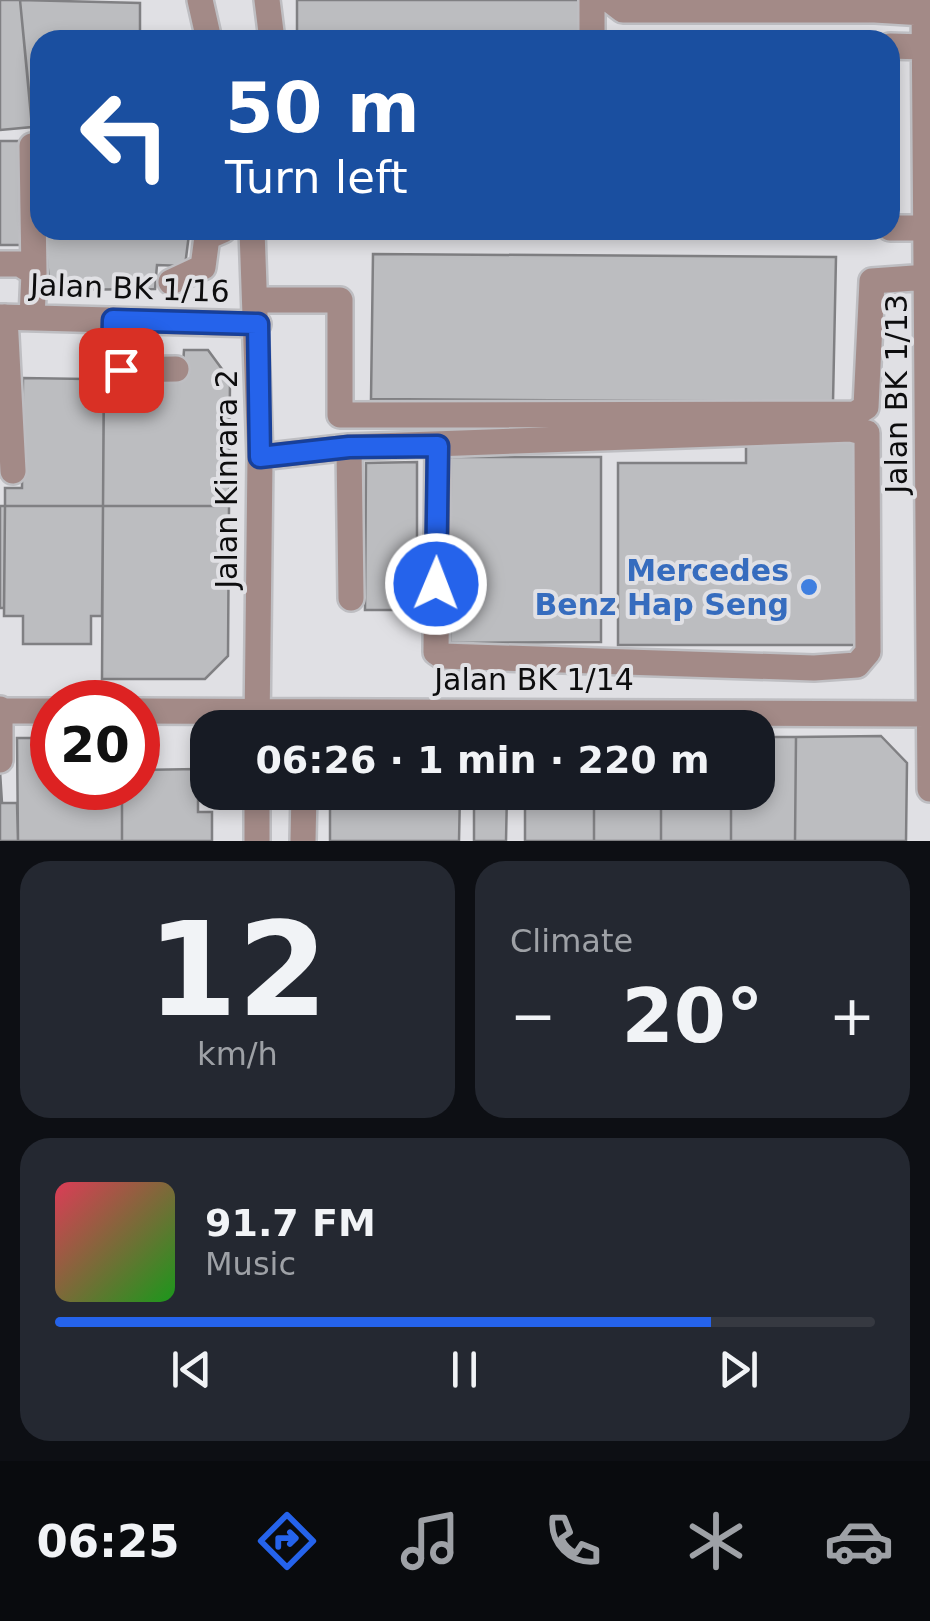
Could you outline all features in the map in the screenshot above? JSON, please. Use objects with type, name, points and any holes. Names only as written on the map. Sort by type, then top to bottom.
[{"type":"street","points":[[200,0],[207,30]]},
{"type":"street","points":[[266,0],[270,30]]},
{"type":"street","points":[[592,0],[592,30]]},
{"type":"street","points":[[610,0],[623,10],[924,6]]},
{"type":"street","name":"Jalan BK 1/13","points":[[924,6],[930,789]]},
{"type":"street","points":[[900,46],[924,46]]},
{"type":"street","points":[[900,228],[928,228]]},
{"type":"street","points":[[32,318],[33,240]]},
{"type":"street","points":[[171,282],[203,267],[207,240]]},
{"type":"street","name":"Jalan Kinrara 2","points":[[253,240],[260,457],[257,710]]},
{"type":"street","points":[[0,264],[20,264],[34,272]]},
{"type":"street","name":"Jalan BK 1/16","points":[[3,317],[113,320],[258,312],[340,300],[340,414],[855,414],[866,407],[872,281],[928,277]]},
{"type":"street","points":[[3,317],[13,471]]},
{"type":"street","points":[[113,320],[112,355],[121,370],[176,369]]},
{"type":"street","points":[[260,457],[349,447],[867,432],[868,652],[857,666],[814,668],[442,656],[436,652],[438,446]]},
{"type":"street","points":[[349,447],[351,598]]},
{"type":"street","points":[[812,713],[814,668]]},
{"type":"street","points":[[0,760],[0,710],[30,711]]},
{"type":"street","name":"Jalan BK 1/14","points":[[160,712],[190,714]]},
{"type":"street","name":"Jalan BK 1/14","points":[[775,714],[930,714]]},
{"type":"street","points":[[257,810],[258,841]]},
{"type":"street","points":[[303,841],[304,810]]},
{"type":"building","points":[[0,0],[20,0],[30,127],[0,130]]},
{"type":"building","points":[[20,0],[140,3],[140,30],[30,30],[29,91]]},
{"type":"building","points":[[297,0],[583,0],[583,30],[297,30]]},
{"type":"building","points":[[0,141],[22,141],[22,245],[0,245]]},
{"type":"building","points":[[45,240],[188,240],[185,266],[157,265],[155,289],[50,290]]},
{"type":"building","points":[[373,254],[836,257],[833,402],[371,399]]},
{"type":"building","points":[[86,350],[104,350],[103,506],[5,506],[5,488],[22,488],[23,378],[86,379]]},
{"type":"building","points":[[184,350],[208,350],[230,380],[229,506],[103,506],[104,380],[182,380]]},
{"type":"building","points":[[746,440],[859,440],[858,645],[618,645],[618,463],[746,463]]},
{"type":"building","points":[[451,457],[601,457],[601,642],[450,643]]},
{"type":"building","points":[[417,462],[417,610],[365,610],[366,463]]},
{"type":"building","points":[[0,506],[5,506],[4,608],[0,608]]},
{"type":"building","points":[[5,506],[103,506],[102,616],[91,616],[91,644],[23,644],[23,616],[4,616]]},
{"type":"building","points":[[103,506],[229,506],[228,656],[205,679],[102,679]]},
{"type":"building","points":[[881,736],[907,763],[906,841],[795,841],[796,737]]},
{"type":"building","points":[[775,737],[796,737],[795,841],[731,841],[731,810],[775,810]]},
{"type":"building","points":[[17,738],[30,738],[30,810],[122,810],[122,841],[18,841]]},
{"type":"building","points":[[190,769],[190,810],[212,812],[212,841],[122,841],[122,810],[160,810],[160,770]]},
{"type":"building","points":[[0,771],[2,803],[17,803],[18,841],[0,841]]},
{"type":"building","points":[[330,810],[460,810],[459,841],[330,841]]},
{"type":"building","points":[[474,810],[507,810],[506,841],[474,841]]},
{"type":"building","points":[[525,810],[594,810],[594,841],[525,841]]},
{"type":"building","points":[[594,810],[661,810],[661,841],[594,841]]},
{"type":"building","points":[[661,810],[731,810],[731,841],[661,841]]},
{"type":"place","name":"Mercedes Benz Hap Seng","points":[[809,587]]},
{"type":"route","points":[[121,370],[112,355],[113,320],[258,324],[260,457],[349,447],[438,446],[436,584]]}]
